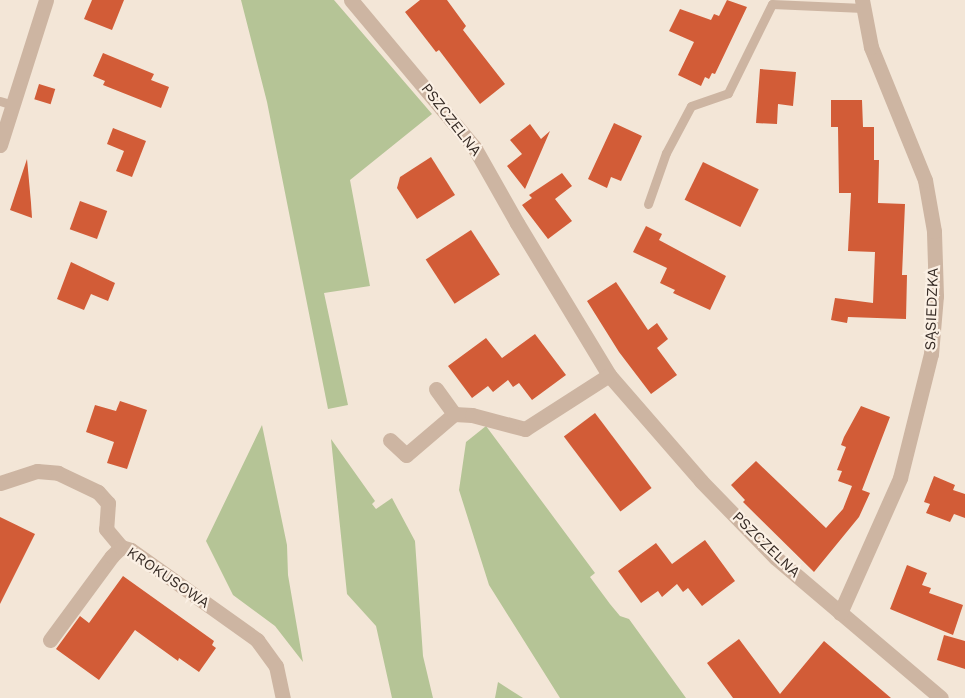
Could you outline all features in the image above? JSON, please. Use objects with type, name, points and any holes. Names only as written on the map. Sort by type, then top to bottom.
[{"type":"street","points":[[0,145],[6,103],[46,0]]},
{"type":"street","name":"PSZCZELNA","points":[[351,0],[474,147],[609,375],[708,489],[776,558],[941,698]]},
{"type":"street","name":"SĄSIEDZKA","points":[[840,613],[900,478],[931,354],[936,296],[934,231],[925,180],[871,47],[862,4]]},
{"type":"street","points":[[390,440],[406,455],[454,414],[472,415],[525,429],[609,375]]},
{"type":"street","points":[[436,389],[454,414]]},
{"type":"street","points":[[0,483],[37,471],[58,473],[98,492],[108,503],[106,529],[121,547]]},
{"type":"street","name":"KROKUSOWA","points":[[50,640],[121,547],[131,550],[257,640],[276,666],[283,698]]},
{"type":"lane","points":[[648,204],[666,153],[691,106],[728,93],[772,4],[862,4]]},
{"type":"green space","points":[[241,0],[334,0],[432,114],[350,180],[370,286],[324,293],[348,405],[328,409],[267,102]]},
{"type":"green space","points":[[262,425],[287,545],[288,575],[303,662],[275,626],[233,595],[206,541]]},
{"type":"green space","points":[[486,426],[595,573],[590,577],[620,616],[629,619],[686,698],[560,698],[489,585],[459,490],[466,442]]},
{"type":"green space","points":[[331,439],[375,501],[372,504],[376,509],[392,498],[415,541],[423,656],[433,698],[392,698],[376,626],[347,594]]},
{"type":"green space","points":[[498,682],[523,698],[495,698]]},
{"type":"building","points":[[92,0],[124,0],[112,30],[84,19]]},
{"type":"building","points":[[420,0],[447,0],[466,26],[463,30],[505,84],[480,104],[439,50],[436,52],[405,12]]},
{"type":"building","points":[[727,0],[747,7],[715,74],[712,73],[709,79],[705,77],[701,86],[678,75],[694,42],[669,31],[680,9],[711,20],[714,14],[719,16]]},
{"type":"building","points":[[103,53],[154,74],[151,80],[169,87],[161,108],[103,85],[105,81],[93,76]]},
{"type":"building","points":[[760,69],[796,72],[793,106],[778,104],[777,124],[756,123]]},
{"type":"building","points":[[39,84],[55,89],[51,104],[34,99]]},
{"type":"building","points":[[831,100],[862,100],[863,127],[874,127],[874,160],[879,160],[878,203],[905,204],[902,275],[907,275],[906,319],[848,317],[847,323],[831,320],[835,298],[873,303],[875,252],[848,251],[851,193],[839,193],[838,127],[831,127]]},
{"type":"building","points":[[614,123],[642,136],[621,181],[611,177],[607,188],[588,179]]},
{"type":"building","points":[[530,124],[541,139],[550,131],[525,189],[507,166],[522,154],[510,140]]},
{"type":"building","points":[[113,128],[146,141],[132,177],[116,171],[124,151],[107,144]]},
{"type":"building","points":[[431,157],[455,195],[417,219],[397,188],[400,177]]},
{"type":"building","points":[[27,159],[31,203],[32,218],[10,210]]},
{"type":"building","points":[[703,162],[759,189],[740,227],[685,200]]},
{"type":"building","points":[[562,173],[572,186],[555,199],[572,221],[548,239],[522,205],[532,198],[529,195]]},
{"type":"building","points":[[80,201],[107,211],[97,239],[70,229]]},
{"type":"building","points":[[646,226],[662,234],[659,240],[726,276],[710,310],[673,293],[675,290],[660,283],[667,268],[633,252]]},
{"type":"building","points":[[471,230],[500,274],[455,304],[426,259]]},
{"type":"building","points":[[71,262],[115,283],[108,301],[91,294],[84,310],[57,299]]},
{"type":"building","points":[[616,282],[648,330],[657,323],[668,339],[657,348],[677,375],[651,394],[619,352],[587,301]]},
{"type":"building","points":[[535,334],[566,375],[532,400],[519,383],[513,387],[508,380],[493,392],[488,386],[472,398],[448,366],[486,338],[502,358]]},
{"type":"building","points":[[120,401],[147,410],[127,469],[107,463],[114,442],[86,432],[95,405],[116,411]]},
{"type":"building","points":[[861,406],[890,417],[862,490],[870,493],[859,517],[814,572],[743,502],[745,500],[731,485],[756,461],[826,528],[843,509],[852,486],[838,481],[842,471],[837,470],[846,447],[841,445],[844,437]]},
{"type":"building","points":[[595,413],[652,488],[620,512],[564,436]]},
{"type":"building","points":[[934,476],[955,485],[953,490],[965,494],[965,518],[954,514],[950,522],[926,513],[930,504],[924,502]]},
{"type":"building","points":[[0,517],[35,534],[0,604]]},
{"type":"building","points":[[705,540],[735,581],[702,606],[688,588],[683,592],[677,584],[662,597],[658,591],[641,603],[618,571],[656,543],[672,564]]},
{"type":"building","points":[[907,565],[927,573],[922,585],[931,588],[929,593],[963,605],[953,635],[890,609]]},
{"type":"building","points":[[123,576],[214,641],[212,645],[216,648],[199,672],[179,658],[178,661],[135,630],[99,680],[56,649],[80,616],[89,623]]},
{"type":"building","points":[[944,635],[965,641],[965,669],[937,660]]},
{"type":"building","points":[[739,639],[780,694],[824,641],[891,698],[733,698],[707,663]]}]
